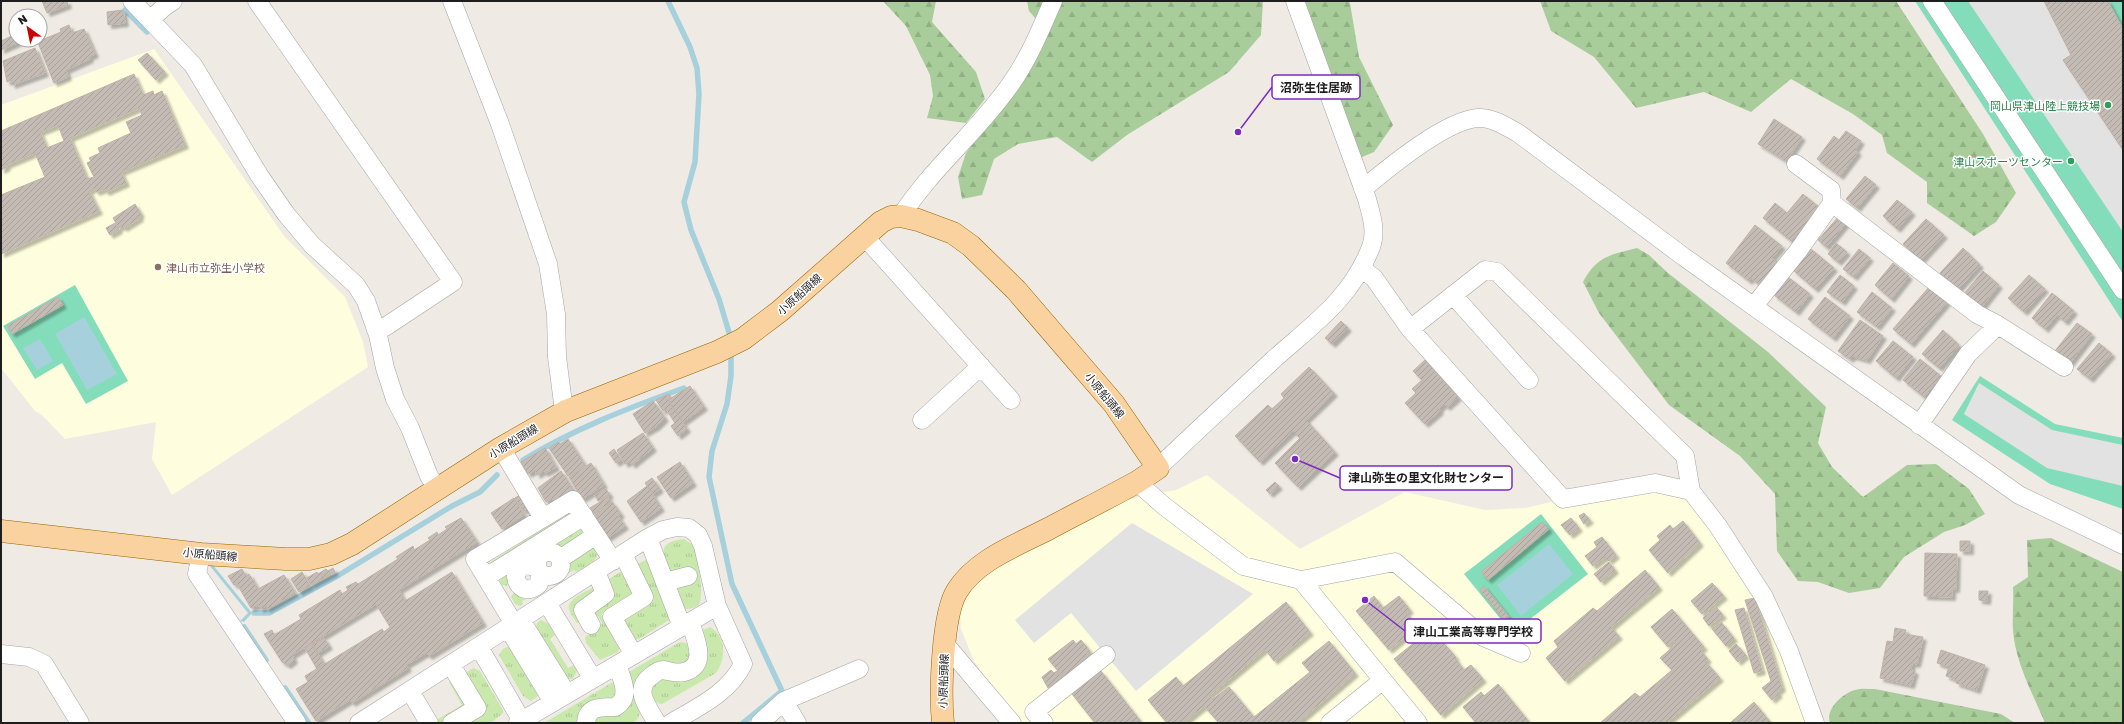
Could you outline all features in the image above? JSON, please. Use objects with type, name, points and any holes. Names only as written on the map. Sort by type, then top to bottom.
[{"type":"main road","name":"小原船頭線","points":[[1,531],[201,554],[309,559],[331,554],[352,544],[501,448],[566,411],[717,352],[743,339],[780,311],[881,222],[901,216],[953,233],[971,246],[992,265],[1016,290],[1114,404],[1158,468],[1137,482],[1000,554],[974,571],[956,592],[950,607],[945,644],[942,678],[943,723]]},
{"type":"street","points":[[132,1],[193,65],[259,175],[286,214],[312,245],[356,285],[366,301],[376,330],[385,368],[395,399],[410,428],[429,476],[437,488]]},
{"type":"street","points":[[150,20],[164,7],[174,1]]},
{"type":"street","points":[[257,1],[453,282],[385,327],[376,330]]},
{"type":"street","points":[[452,1],[500,124],[548,264],[556,314],[557,357],[563,403],[566,411]]},
{"type":"street","points":[[901,216],[921,187],[951,156],[1011,84],[1042,27],[1053,1]]},
{"type":"street","points":[[1158,468],[1276,358],[1327,314],[1348,290],[1372,245],[1373,222],[1363,189],[1295,1]]},
{"type":"street","points":[[1932,1],[2123,290]]},
{"type":"street","points":[[1363,189],[1408,154],[1457,124],[1479,118],[1498,122],[1518,133],[1684,257],[1919,425],[2019,494],[2123,545]]},
{"type":"street","points":[[1754,306],[1798,251],[1832,203],[1831,190],[1796,164]]},
{"type":"street","points":[[1832,203],[1977,314],[1998,325],[2064,367]]},
{"type":"street","points":[[864,236],[1011,400]]},
{"type":"street","points":[[1361,268],[1374,278],[1410,329],[1563,499],[1655,483],[1691,491]]},
{"type":"street","points":[[1410,329],[1485,270],[1498,272],[1685,456],[1691,491],[1718,526],[1764,597],[1789,651],[1815,723]]},
{"type":"street","points":[[1453,295],[1529,380]]},
{"type":"street","points":[[1919,425],[1968,354],[1998,325]]},
{"type":"street","points":[[922,420],[981,366]]},
{"type":"street","points":[[501,448],[544,518]]},
{"type":"street","points":[[1137,482],[1164,506],[1243,566],[1301,580],[1395,562],[1483,637],[1522,653]]},
{"type":"street","points":[[560,698],[475,559],[573,500],[596,535],[618,558],[644,597],[612,617],[634,655]]},
{"type":"street","points":[[486,577],[584,516]]},
{"type":"street","points":[[361,722],[648,538],[663,530],[677,527],[689,528],[698,535],[703,546],[717,606],[743,664],[736,677],[720,693],[671,723]]},
{"type":"street","points":[[497,596],[518,584],[524,589],[532,589],[539,584],[539,571],[549,577],[557,574],[561,568],[560,559],[596,535]]},
{"type":"street","points":[[648,538],[665,582],[699,647],[697,663],[693,668],[685,672],[661,670],[647,679],[643,685],[642,692],[644,700],[657,723]]},
{"type":"street","points":[[201,554],[196,574],[297,723]]},
{"type":"street","points":[[569,638],[594,623],[583,610],[606,594],[596,571]]},
{"type":"street","points":[[665,582],[688,576]]},
{"type":"street","points":[[1301,580],[1418,723]]},
{"type":"street","points":[[547,603],[593,679]]},
{"type":"street","points":[[479,647],[521,722],[717,606]]},
{"type":"street","points":[[945,644],[1012,723]]},
{"type":"street","points":[[1,654],[29,657],[44,664],[80,723]]},
{"type":"street","points":[[1044,723],[1034,712],[1106,655]]},
{"type":"street","points":[[450,665],[477,708],[452,723]]},
{"type":"street","points":[[586,723],[586,719],[593,709],[599,707],[615,707],[623,700],[625,689],[617,665]]},
{"type":"street","points":[[760,723],[784,701],[859,669]]},
{"type":"street","points":[[1330,723],[1383,680]]},
{"type":"street","points":[[410,691],[429,723]]},
{"type":"street","points":[[784,701],[797,723]]},
{"type":"shaded area","points":[[1968,1],[2044,1],[2071,55],[2063,60],[2123,150],[2123,232]]},
{"type":"shaded area","name":"津山市立弥生小学校","points":[[154,49],[284,236],[345,297],[363,342],[368,367],[172,495],[152,459],[156,422],[65,439],[42,415],[35,411],[1,368],[1,105]]},
{"type":"shaded area","points":[[1979,383],[2052,430],[2123,445],[2123,486],[2047,468],[1964,414]]},
{"type":"shaded area","points":[[1207,475],[1300,549],[1405,492],[1485,510],[1526,508],[1563,499],[1670,484],[1727,537],[1815,723],[1020,723],[993,689],[974,661],[961,629],[960,614],[963,602],[969,591],[981,578],[999,564],[1124,500],[1176,490]]},
{"type":"shaded area","points":[[1132,523],[1253,594],[1136,691],[1071,613],[1034,643],[1015,620]]},
{"type":"green space","points":[[883,1],[936,1],[932,22],[976,72],[985,99],[966,123],[927,118],[933,96],[930,75],[906,26]]},
{"type":"green space","points":[[1027,1],[1263,1],[1261,35],[1229,72],[1127,135],[1092,162],[1057,137],[1018,144],[994,159],[982,195],[962,199],[958,177],[966,153],[1038,55],[1047,32],[1029,11]]},
{"type":"green space","points":[[1286,1],[1348,1],[1350,3],[1359,57],[1393,125],[1374,152],[1348,163],[1336,83],[1294,24]]},
{"type":"green space","points":[[1540,1],[1896,1],[1983,134],[2016,193],[1996,222],[1974,236],[1927,203],[1927,182],[1887,153],[1882,135],[1853,114],[1791,79],[1751,112],[1704,92],[1636,108],[1594,57],[1551,31]]},
{"type":"green space","name":"津山スポーツセンター","points":[[1915,1],[2123,1],[2123,322]]},
{"type":"green space","points":[[1637,248],[1649,255],[1668,273],[1768,352],[1826,407],[1818,443],[1832,467],[1863,497],[1907,465],[1936,464],[1969,489],[1985,514],[1965,525],[1944,532],[1904,557],[1880,588],[1849,593],[1818,582],[1798,581],[1777,551],[1775,494],[1740,456],[1669,405],[1599,313],[1583,282],[1588,273],[1605,258]]},
{"type":"green space","points":[[75,285],[128,381],[86,404],[62,363],[35,379],[3,326]]},
{"type":"green space","points":[[1980,376],[2055,424],[2123,438],[2123,509],[2050,484],[1952,420]]},
{"type":"green space","points":[[569,512],[572,514],[490,564],[489,563]]},
{"type":"green space","points":[[1541,514],[1588,574],[1512,633],[1464,574]]},
{"type":"green space","points":[[582,528],[586,536],[559,553],[549,549],[544,551]]},
{"type":"green space","points":[[2051,538],[2123,572],[2123,723],[2045,723],[2025,678],[2014,642],[2013,587],[2028,577],[2027,540]]},
{"type":"green space","points":[[684,539],[693,545],[701,584],[701,599],[699,604],[695,607],[687,609],[685,609],[676,588],[694,581],[689,567],[670,572],[664,554],[664,550],[669,543],[675,540]]},
{"type":"green space","points":[[593,545],[598,552],[593,562],[576,572],[574,570],[522,601],[523,604],[520,606],[515,604],[511,597],[513,594],[536,581],[560,576],[562,574],[565,562]]},
{"type":"green space","points":[[544,551],[533,559],[506,586],[502,585],[498,578]]},
{"type":"green space","points":[[646,560],[650,565],[669,620],[635,640],[623,623],[625,616],[654,599],[639,573],[637,564]]},
{"type":"green space","points":[[620,572],[634,594],[601,615],[619,648],[618,652],[600,660],[586,643],[585,637],[601,625],[602,623],[598,616],[591,617],[606,581]]},
{"type":"green space","points":[[596,587],[583,623],[577,623],[570,612],[569,605],[571,601],[579,595]]},
{"type":"green space","points":[[541,620],[549,624],[555,635],[550,639],[568,668],[574,665],[577,671],[573,679],[568,679],[536,628],[537,623]]},
{"type":"green space","points":[[710,627],[720,636],[723,648],[722,661],[716,673],[662,704],[655,702],[649,692],[654,679],[688,677],[700,631]]},
{"type":"green space","points":[[680,642],[691,644],[693,654],[688,664],[661,665],[637,720],[632,723],[590,723],[591,718],[609,713],[629,672]]},
{"type":"green space","points":[[513,644],[541,694],[531,701],[523,696],[499,655],[503,649]]},
{"type":"green space","points":[[473,668],[480,671],[503,710],[503,713],[491,723],[464,723],[466,673]]},
{"type":"green space","points":[[451,681],[469,706],[443,723],[436,723],[438,719],[462,705],[449,682]]},
{"type":"green space","points":[[615,682],[619,697],[582,723],[544,723]]},
{"type":"green space","points":[[1857,689],[1875,689],[2001,714],[2015,723],[1830,723],[1830,712],[1836,702],[1845,694]]},
{"type":"water","points":[[84,317],[117,374],[87,390],[55,334]]},
{"type":"water","points":[[40,339],[53,361],[37,370],[23,348]]},
{"type":"water","points":[[1549,544],[1573,574],[1521,616],[1497,585]]},
{"type":"water","points":[[213,565],[252,613],[244,622],[240,621],[248,613],[210,566]]},
{"type":"building","points":[[42,1],[67,1],[68,5],[48,13],[48,8],[45,8]]},
{"type":"building","name":"岡山県津山陸上競技場","points":[[2044,1],[2108,1],[2123,29],[2123,150],[2063,60],[2071,55]]},
{"type":"building","points":[[123,10],[125,23],[108,25],[107,12]]},
{"type":"building","points":[[69,25],[72,33],[84,29],[95,54],[89,57],[90,59],[66,70],[68,77],[54,83],[40,48],[48,48],[48,37],[61,32],[60,29]]},
{"type":"building","points":[[8,38],[8,47],[1,50],[1,41]]},
{"type":"building","points":[[35,48],[45,73],[12,85],[11,80],[7,82],[3,61]]},
{"type":"building","points":[[147,53],[165,72],[156,80],[138,60]]},
{"type":"building","points":[[134,74],[143,95],[153,91],[154,95],[162,91],[185,145],[121,172],[126,183],[106,192],[104,189],[96,192],[94,188],[89,191],[99,211],[1,254],[1,195],[45,177],[35,153],[6,165],[7,167],[1,170],[1,131]],"holes":[[[139,108],[142,115],[126,122],[131,133],[98,148],[100,153],[89,158],[91,161],[87,163],[94,177],[87,179],[70,138]],[[58,125],[64,141],[47,148],[40,132]]]},
{"type":"building","points":[[1774,119],[1802,137],[1786,161],[1758,144]]},
{"type":"building","points":[[1846,131],[1861,141],[1855,150],[1858,152],[1840,176],[1817,159],[1834,136],[1839,140]]},
{"type":"building","points":[[1865,176],[1876,185],[1857,208],[1846,199]]},
{"type":"building","points":[[1803,194],[1819,207],[1791,241],[1763,218],[1775,203],[1787,213]]},
{"type":"building","points":[[1897,200],[1912,212],[1897,229],[1883,216]]},
{"type":"building","points":[[135,204],[141,214],[139,216],[140,218],[124,228],[122,226],[119,228],[113,218]]},
{"type":"building","points":[[1839,216],[1847,222],[1826,247],[1818,240]]},
{"type":"building","points":[[1926,219],[1944,235],[1921,260],[1903,244]]},
{"type":"building","points":[[115,223],[119,230],[110,235],[106,228]]},
{"type":"building","points":[[1755,225],[1782,246],[1772,258],[1781,265],[1764,288],[1751,278],[1749,281],[1726,263]]},
{"type":"building","points":[[1836,243],[1847,252],[1838,262],[1828,254]]},
{"type":"building","points":[[1963,248],[1980,265],[1958,289],[1940,273]]},
{"type":"building","points":[[1811,249],[1834,268],[1815,289],[1793,270]]},
{"type":"building","points":[[1859,249],[1870,258],[1854,277],[1843,269]]},
{"type":"building","points":[[1893,263],[1909,276],[1891,299],[1875,285]]},
{"type":"building","points":[[1983,271],[1999,285],[1980,309],[1963,295]]},
{"type":"building","points":[[1840,275],[1854,286],[1842,302],[1827,292]]},
{"type":"building","points":[[2029,275],[2045,289],[2024,312],[2008,298]]},
{"type":"building","points":[[1788,277],[1810,294],[1796,312],[1774,295]]},
{"type":"building","points":[[1929,287],[1947,302],[1911,344],[1893,329]]},
{"type":"building","points":[[1872,292],[1892,308],[1877,327],[1857,312]]},
{"type":"building","points":[[2052,293],[2074,311],[2065,322],[2057,315],[2045,329],[2032,318]]},
{"type":"building","points":[[58,297],[63,305],[12,334],[7,326]]},
{"type":"building","points":[[1825,297],[1850,316],[1833,338],[1808,319]]},
{"type":"building","points":[[1860,320],[1883,336],[1867,360],[1853,356],[1850,359],[1838,351]]},
{"type":"building","points":[[1341,321],[1348,328],[1332,344],[1325,338]]},
{"type":"building","points":[[2077,323],[2092,334],[2070,363],[2055,351]]},
{"type":"building","points":[[1943,330],[1959,345],[1939,368],[1922,354]]},
{"type":"building","points":[[1893,341],[1913,357],[1896,378],[1876,361]]},
{"type":"building","points":[[2099,343],[2112,354],[2090,379],[2077,369]]},
{"type":"building","points":[[1920,359],[1941,376],[1924,397],[1903,380]]},
{"type":"building","points":[[1425,360],[1458,397],[1447,407],[1444,404],[1439,409],[1440,411],[1425,424],[1405,403],[1416,393],[1412,389],[1422,380],[1413,371]]},
{"type":"building","points":[[1309,367],[1334,393],[1306,420],[1335,452],[1298,487],[1275,463],[1300,438],[1293,431],[1260,462],[1235,436],[1268,405],[1272,409],[1284,398],[1281,394]]},
{"type":"building","points":[[690,386],[704,407],[683,422],[668,400]]},
{"type":"building","points":[[669,394],[671,397],[668,400],[687,429],[678,436],[671,426],[675,423],[666,409],[663,411],[656,400]]},
{"type":"building","points":[[653,401],[665,418],[657,426],[645,433],[633,414]]},
{"type":"building","points":[[643,433],[653,448],[632,465],[630,461],[625,464],[617,450]]},
{"type":"building","points":[[568,439],[585,465],[568,476],[549,448],[558,442],[560,444]]},
{"type":"building","points":[[545,448],[556,467],[545,473],[543,471],[537,475],[535,470],[528,474],[521,462]]},
{"type":"building","points":[[614,449],[621,460],[616,463],[609,453]]},
{"type":"building","points":[[680,462],[693,483],[671,498],[657,477]]},
{"type":"building","points":[[591,463],[604,485],[582,499],[569,477]]},
{"type":"building","points":[[561,471],[573,489],[554,501],[552,498],[546,502],[538,488]]},
{"type":"building","points":[[652,478],[660,489],[653,494],[645,483]]},
{"type":"building","points":[[1275,482],[1279,486],[1270,494],[1266,490]]},
{"type":"building","points":[[647,486],[661,508],[641,522],[627,501]]},
{"type":"building","points":[[606,489],[610,495],[598,501],[595,495]]},
{"type":"building","points":[[520,495],[529,508],[524,511],[515,498]]},
{"type":"building","points":[[608,497],[611,502],[593,514],[590,508]]},
{"type":"building","points":[[514,498],[524,515],[502,529],[491,513]]},
{"type":"building","points":[[612,502],[621,514],[618,516],[625,526],[607,538],[593,517]]},
{"type":"building","points":[[1584,513],[1590,520],[1584,524],[1579,516]]},
{"type":"building","points":[[461,518],[477,542],[399,590],[405,601],[452,572],[483,623],[429,656],[426,653],[406,665],[408,668],[352,703],[350,700],[316,721],[296,689],[308,682],[305,676],[382,629],[384,632],[390,627],[376,604],[292,655],[294,660],[288,665],[282,662],[264,634],[272,630],[274,635],[301,619],[299,615],[340,590],[342,594],[348,590],[346,587],[356,582],[358,584],[398,559],[396,557],[413,546],[414,550],[430,540],[428,538],[437,532],[438,535],[447,529],[445,527]]},
{"type":"building","points":[[1571,518],[1579,528],[1570,535],[1561,525]]},
{"type":"building","points":[[1683,521],[1700,543],[1668,573],[1649,550],[1660,540],[1657,536],[1670,525],[1673,529]]},
{"type":"building","points":[[1542,522],[1549,529],[1488,580],[1481,572]]},
{"type":"building","points":[[1602,537],[1616,555],[1609,561],[1605,557],[1593,566],[1585,556],[1597,547],[1594,542]]},
{"type":"building","points":[[1960,541],[1970,541],[1970,551],[1960,551]]},
{"type":"building","points":[[1925,553],[1957,554],[1956,589],[1952,589],[1952,597],[1924,596]]},
{"type":"building","points":[[1609,562],[1615,570],[1601,582],[1594,574]]},
{"type":"building","points":[[333,568],[335,572],[311,585],[307,578],[317,572],[318,574],[326,569],[328,571]]},
{"type":"building","points":[[242,569],[246,576],[249,574],[258,589],[284,575],[295,593],[267,609],[266,606],[261,609],[258,605],[251,608],[237,584],[234,585],[228,576]]},
{"type":"building","points":[[1645,570],[1659,587],[1611,627],[1619,636],[1565,681],[1546,658],[1558,647],[1554,641],[1593,608],[1597,611]]},
{"type":"building","points":[[302,572],[310,586],[299,592],[291,579]]},
{"type":"building","points":[[1712,583],[1724,596],[1702,614],[1691,601]]},
{"type":"building","points":[[1484,586],[1509,617],[1504,620],[1480,590]]},
{"type":"building","points":[[1979,591],[1988,591],[1987,601],[1979,600]]},
{"type":"building","points":[[1374,596],[1383,608],[1399,596],[1410,610],[1406,613],[1418,626],[1389,650],[1356,611]]},
{"type":"building","points":[[1755,598],[1782,688],[1777,692],[1779,694],[1772,700],[1762,688],[1771,681],[1745,600]]},
{"type":"building","points":[[1286,602],[1310,632],[1274,661],[1265,649],[1210,695],[1213,699],[1229,687],[1254,717],[1310,672],[1302,663],[1329,641],[1355,673],[1297,723],[1219,723],[1204,706],[1183,723],[1167,723],[1148,700],[1176,677],[1183,686]]},
{"type":"building","points":[[1716,607],[1723,615],[1709,626],[1703,618]]},
{"type":"building","points":[[1744,608],[1762,671],[1754,673],[1735,610]]},
{"type":"building","points":[[1672,609],[1704,647],[1700,650],[1708,659],[1705,661],[1720,678],[1666,723],[1600,723],[1635,693],[1640,697],[1672,670],[1660,658],[1676,644],[1674,641],[1668,647],[1651,627]]},
{"type":"building","points":[[1721,622],[1734,638],[1726,646],[1712,629]]},
{"type":"building","points":[[1895,628],[1906,630],[1905,634],[1923,637],[1917,664],[1912,663],[1911,670],[1915,671],[1911,685],[1880,678],[1887,641],[1893,642]]},
{"type":"building","points":[[1431,629],[1456,657],[1455,658],[1464,670],[1471,665],[1483,679],[1441,715],[1394,659]]},
{"type":"building","points":[[324,638],[329,646],[318,653],[313,645]]},
{"type":"building","points":[[1073,640],[1076,644],[1081,640],[1090,651],[1086,654],[1088,657],[1063,677],[1048,659]]},
{"type":"building","points":[[312,644],[324,664],[317,669],[305,648]]},
{"type":"building","points":[[1736,644],[1746,655],[1738,662],[1729,651]]},
{"type":"building","points":[[1941,650],[1985,665],[1977,690],[1956,683],[1957,680],[1946,676],[1949,667],[1937,663]]},
{"type":"building","points":[[1051,670],[1054,673],[1057,671],[1062,677],[1048,688],[1042,677]]},
{"type":"building","points":[[1101,671],[1142,723],[1095,723],[1072,694]]},
{"type":"building","points":[[1498,684],[1530,723],[1476,723],[1463,707],[1481,692],[1484,696]]},
{"type":"building","points":[[1754,702],[1771,723],[1730,723]]},
{"type":"waterway","points":[[668,1],[690,47],[697,68],[699,94],[695,162],[684,202],[691,230],[719,299],[731,339]]},
{"type":"waterway","points":[[125,10],[147,32]]},
{"type":"waterway","points":[[731,351],[731,376],[727,404],[712,451],[709,477],[732,584],[782,691],[743,723]]},
{"type":"waterway","points":[[523,460],[562,438],[602,420],[642,403],[684,388]]},
{"type":"waterway","points":[[254,613],[269,613],[339,575],[452,506],[480,492],[497,475]]},
{"type":"waterway","points":[[244,627],[266,660]]},
{"type":"waterway","points":[[285,688],[308,722]]},
{"type":"place","name":"岡山県津山陸上競技場","points":[[2108,105]]},
{"type":"place","name":"沼弥生住居跡","points":[[1238,132]]},
{"type":"place","name":"津山スポーツセンター","points":[[2071,161]]},
{"type":"place","name":"津山市立弥生小学校","points":[[158,267]]},
{"type":"place","name":"津山弥生の里文化財センター","points":[[1295,459]]},
{"type":"place","name":"津山工業高等専門学校","points":[[1365,600]]}]
